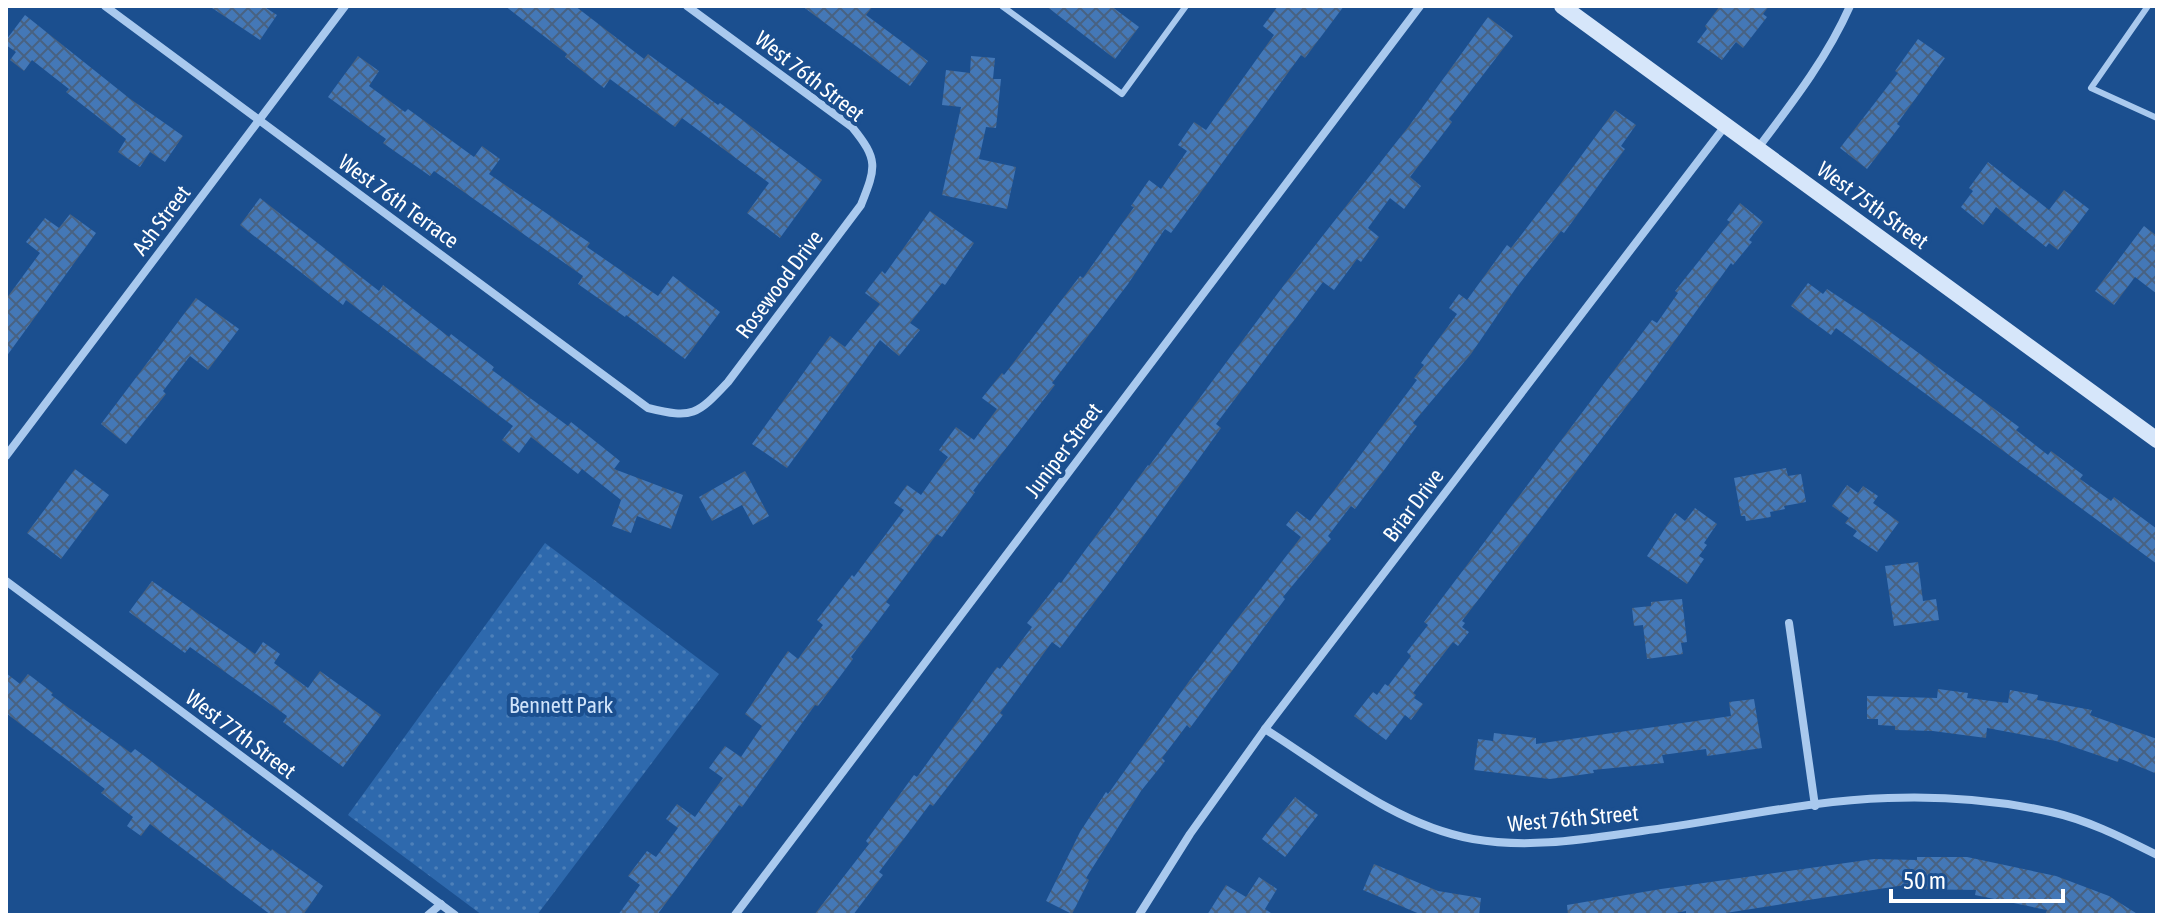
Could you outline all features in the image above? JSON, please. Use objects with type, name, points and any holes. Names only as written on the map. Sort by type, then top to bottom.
[{"type":"main road","name":"West 75th Street","points":[[1562,6],[2157,440]]},
{"type":"street","name":"West 76th Terrace","points":[[105,6],[648,408],[677,415]]},
{"type":"street","name":"Ash Street","points":[[6,456],[345,6]]},
{"type":"street","name":"West 76th Street","points":[[687,6],[852,127],[869,149]]},
{"type":"street","name":"Juniper Street","points":[[735,915],[1420,6]]},
{"type":"street","points":[[1758,148],[1799,95],[1838,32],[1850,6]]},
{"type":"street","name":"Briar Drive","points":[[1139,915],[1190,834],[1265,729],[1725,125]]},
{"type":"street","name":"Rosewood Drive","points":[[677,415],[703,409],[728,382],[861,205],[874,173],[869,149]]},
{"type":"street","name":"West 77th Street","points":[[6,581],[455,915]]},
{"type":"street","points":[[1789,623],[1815,806]]},
{"type":"street","name":"West 76th Street","points":[[1265,729],[1383,805],[1411,819],[1470,838],[1501,843],[1560,842],[1886,797],[1971,798],[2053,812],[2113,832],[2157,855]]},
{"type":"street","points":[[428,915],[441,904]]},
{"type":"lane","points":[[1002,6],[1122,94],[1186,6]]},
{"type":"lane","points":[[2148,6],[2091,88],[2157,118]]},
{"type":"green space","name":"Bennett Park","points":[[545,543],[719,674],[537,915],[482,915],[348,815]]},
{"type":"building","points":[[209,6],[263,6],[277,15],[260,40]]},
{"type":"building","points":[[505,6],[575,6],[644,59],[648,54],[718,105],[720,103],[822,180],[780,238],[747,213],[769,183],[682,118],[675,127],[610,79],[604,88],[565,57],[567,54]]},
{"type":"building","points":[[802,6],[873,6],[866,15],[928,61],[910,86]]},
{"type":"building","points":[[1046,6],[1111,6],[1139,27],[1115,59]]},
{"type":"building","points":[[1278,6],[1344,6],[1305,58],[1301,55],[1171,233],[1165,229],[942,537],[937,534],[886,602],[890,605],[851,657],[853,659],[657,915],[618,915],[640,885],[628,876],[647,851],[656,857],[678,828],[666,819],[677,804],[695,817],[723,778],[709,768],[725,746],[741,757],[762,726],[745,714],[788,651],[798,659],[823,625],[817,620],[904,510],[894,503],[907,485],[921,495],[948,457],[939,450],[956,427],[974,440],[997,409],[982,398],[1002,373],[1004,375],[1080,276],[1083,278],[1134,207],[1131,206],[1149,180],[1161,189],[1187,151],[1178,145],[1194,122],[1206,130],[1274,35],[1263,26]]},
{"type":"building","points":[[1720,6],[1769,6],[1763,14],[1767,17],[1743,48],[1736,42],[1722,60],[1697,42]]},
{"type":"building","points":[[25,15],[129,98],[183,136],[165,162],[150,152],[140,167],[118,152],[126,139],[66,92],[69,89],[32,60],[24,71],[10,60],[16,52],[6,45],[6,40]]},
{"type":"building","points":[[1488,17],[1513,36],[1449,119],[1452,122],[1410,177],[1421,186],[1404,209],[1390,198],[1368,228],[1379,237],[1361,262],[1357,259],[1334,290],[1323,282],[1216,424],[1221,428],[1121,567],[1060,648],[1052,642],[1000,713],[1003,715],[879,872],[883,875],[853,915],[814,915],[869,844],[866,841],[914,775],[917,777],[997,667],[1000,669],[1032,627],[1027,623],[1061,583],[1284,285],[1409,126]]},
{"type":"building","points":[[1918,39],[1945,58],[1867,169],[1840,148],[1898,73],[1895,71]]},
{"type":"building","points":[[358,56],[379,71],[369,86],[405,112],[408,109],[474,157],[482,146],[500,159],[489,174],[590,243],[587,247],[658,296],[673,276],[720,312],[685,359],[578,284],[583,276],[434,171],[430,176],[383,143],[386,139],[328,97]]},
{"type":"building","points":[[971,56],[995,58],[993,79],[1001,79],[996,128],[986,127],[979,159],[1016,167],[1007,209],[942,195],[961,107],[942,105],[946,70],[970,73]]},
{"type":"building","points":[[1615,110],[1636,125],[1621,146],[1625,149],[1564,233],[1561,231],[1516,288],[1471,354],[1413,423],[1417,426],[1355,509],[1351,506],[1328,536],[1331,539],[1283,597],[1285,599],[1190,728],[1187,725],[1162,758],[1165,761],[1141,791],[1086,878],[1089,880],[1072,914],[1046,901],[1080,832],[1106,792],[1108,794],[1190,680],[1301,537],[1286,525],[1297,511],[1310,521],[1417,380],[1414,378],[1424,365],[1421,363],[1457,314],[1449,308],[1459,294],[1467,300],[1507,245],[1511,248]]},
{"type":"building","points":[[1988,162],[2049,210],[2064,190],[2089,209],[2058,250],[2049,243],[2046,247],[1996,207],[1983,225],[1961,207],[1973,191],[1969,188]]},
{"type":"building","points":[[260,198],[379,291],[383,285],[568,426],[571,422],[620,461],[614,469],[683,495],[671,529],[637,516],[631,533],[612,526],[621,500],[582,469],[578,474],[531,437],[519,453],[502,440],[513,426],[346,300],[343,305],[240,225]]},
{"type":"building","points":[[1740,203],[1763,222],[1749,240],[1752,242],[1733,265],[1731,263],[1645,382],[1462,621],[1465,623],[1462,627],[1469,632],[1458,646],[1453,642],[1413,693],[1416,695],[1414,698],[1423,704],[1411,720],[1405,715],[1386,740],[1354,716],[1373,692],[1377,695],[1385,684],[1388,686],[1411,656],[1407,652],[1428,625],[1424,622],[1652,320],[1657,323],[1678,293],[1675,291],[1730,222],[1727,220]]},
{"type":"building","points":[[930,211],[974,243],[945,285],[942,283],[910,323],[920,330],[899,356],[880,340],[787,468],[752,444],[830,336],[845,347],[880,304],[865,293],[882,271],[885,274]]},
{"type":"building","points":[[70,214],[96,233],[6,357],[6,299],[40,253],[26,242],[45,218],[59,228]]},
{"type":"building","points":[[2144,226],[2157,236],[2157,294],[2135,277],[2114,305],[2095,291]]},
{"type":"building","points":[[1808,283],[1823,294],[1827,289],[1878,323],[2019,427],[2016,430],[2048,455],[2051,451],[2083,475],[2080,479],[2111,501],[2114,497],[2157,529],[2157,564],[1836,328],[1831,335],[1791,306]]},
{"type":"building","points":[[196,298],[239,329],[208,370],[190,356],[163,391],[166,394],[126,444],[101,424]]},
{"type":"building","points":[[1786,468],[1788,476],[1801,474],[1806,502],[1770,512],[1771,517],[1746,521],[1745,516],[1741,516],[1734,478]]},
{"type":"building","points":[[75,469],[109,495],[61,559],[27,533]]},
{"type":"building","points":[[745,471],[769,516],[753,525],[742,505],[712,521],[699,497]]},
{"type":"building","points":[[1847,485],[1858,493],[1863,486],[1878,496],[1873,503],[1899,522],[1877,552],[1853,536],[1857,531],[1845,523],[1849,518],[1832,506]]},
{"type":"building","points":[[1695,508],[1717,524],[1699,556],[1704,559],[1687,584],[1647,556],[1675,513],[1685,521]]},
{"type":"building","points":[[1918,562],[1923,601],[1936,599],[1939,620],[1894,626],[1885,566]]},
{"type":"building","points":[[152,581],[255,654],[263,642],[280,654],[274,663],[308,688],[320,671],[381,715],[343,767],[283,722],[287,716],[190,647],[185,653],[129,612]]},
{"type":"building","points":[[1682,599],[1687,642],[1681,643],[1683,654],[1647,659],[1643,625],[1634,626],[1632,608],[1651,606],[1651,602]]},
{"type":"building","points":[[6,673],[20,684],[28,674],[53,693],[51,695],[131,753],[135,749],[323,886],[303,915],[271,915],[150,824],[141,836],[127,826],[133,817],[101,793],[105,789],[6,713]]},
{"type":"building","points":[[1938,689],[1968,693],[1967,698],[2008,703],[2010,690],[2038,695],[2037,700],[2092,710],[2090,715],[2157,739],[2157,774],[2119,758],[2118,762],[2056,741],[1987,728],[1986,738],[1895,730],[1895,726],[1878,725],[1878,719],[1867,719],[1867,696],[1937,698]]},
{"type":"building","points":[[1754,699],[1762,748],[1707,756],[1706,749],[1662,755],[1664,763],[1593,770],[1594,773],[1550,779],[1474,770],[1478,739],[1493,741],[1494,733],[1536,738],[1536,744],[1731,716],[1729,702]]},
{"type":"building","points":[[1295,797],[1318,815],[1285,857],[1262,839]]},
{"type":"building","points":[[1917,857],[1967,857],[2056,876],[2109,896],[2139,915],[2045,915],[2047,910],[1975,895],[1976,890],[1905,889],[1905,885],[1713,915],[1686,915],[1686,911],[1665,915],[1568,915],[1567,905],[1661,889],[1874,859],[1917,860]]},
{"type":"building","points":[[1374,864],[1438,891],[1481,898],[1479,915],[1422,915],[1363,890]]},
{"type":"building","points":[[1259,877],[1277,889],[1265,909],[1274,915],[1207,915],[1226,885],[1246,897]]}]
